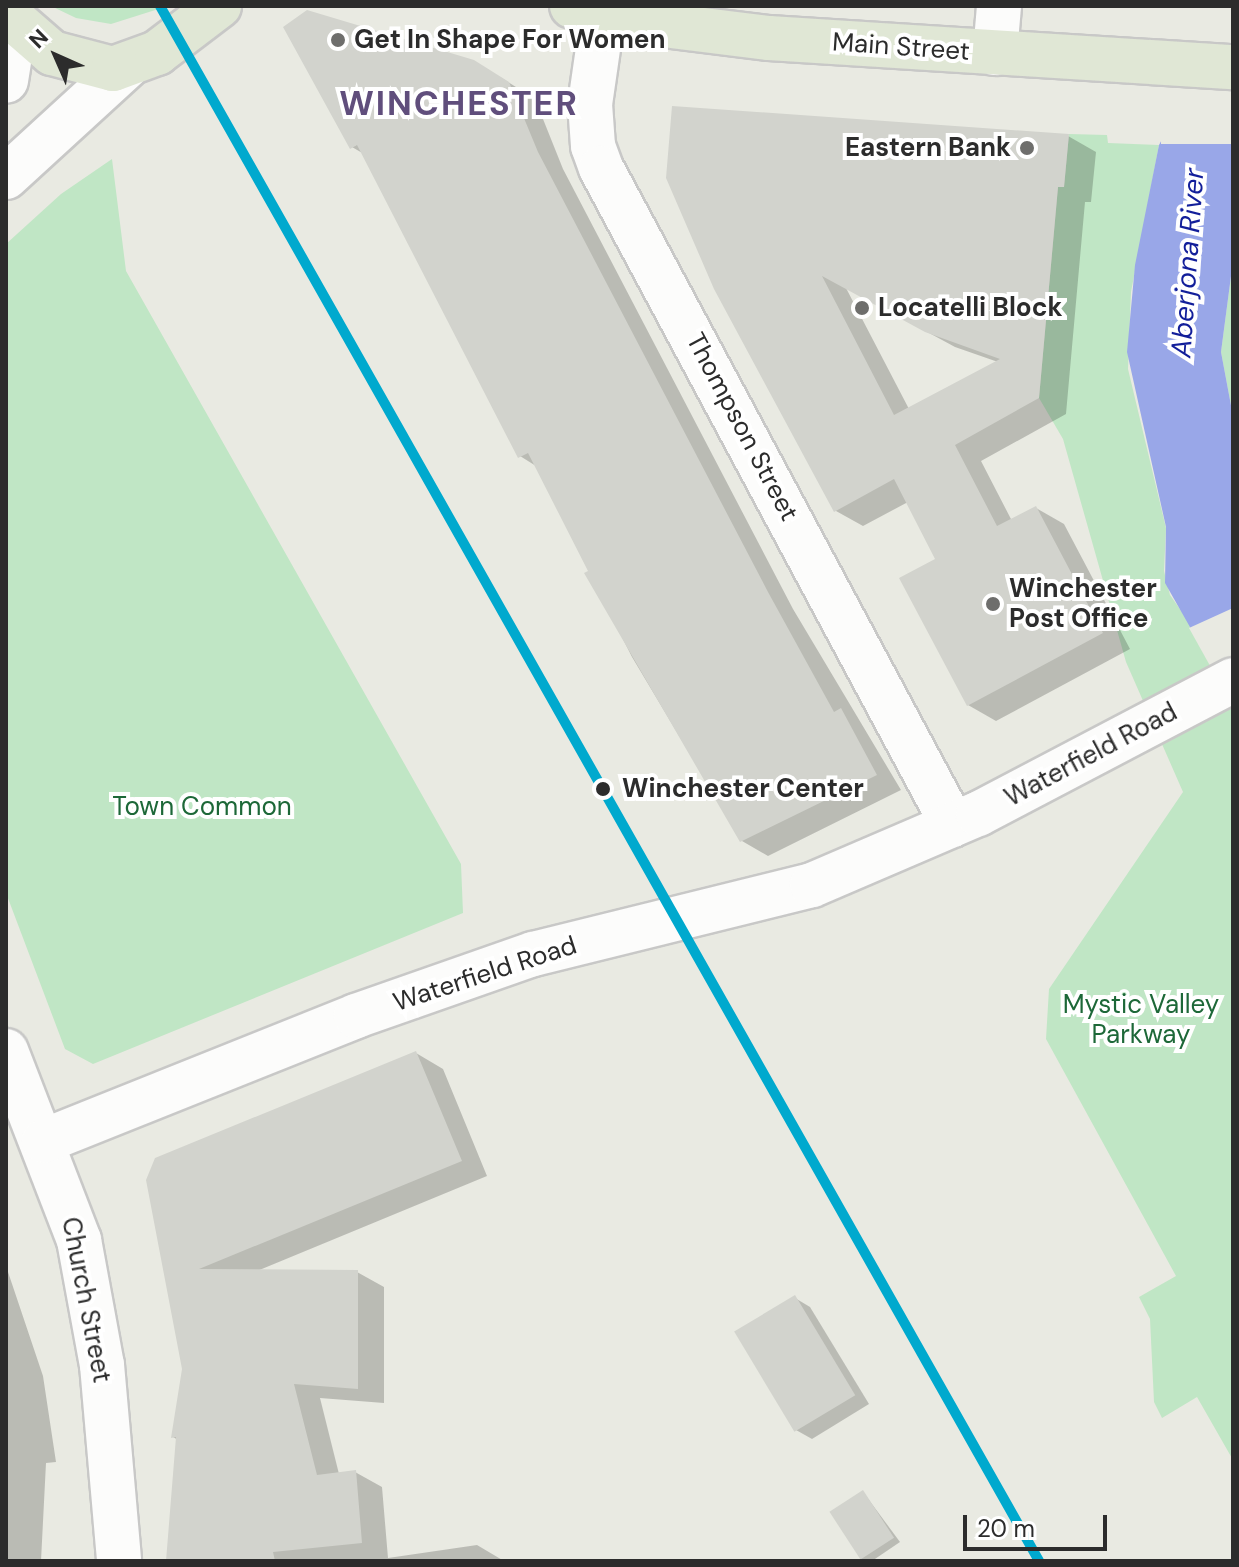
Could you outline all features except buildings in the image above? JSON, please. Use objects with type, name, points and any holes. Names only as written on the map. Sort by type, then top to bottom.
[{"type":"main road","points":[[6,177],[127,66],[174,43],[219,6]]},
{"type":"main road","points":[[995,53],[999,6]]},
{"type":"main road","name":"Main Street","points":[[588,10],[769,38],[1233,67]]},
{"type":"main road","name":"Thompson Street","points":[[588,10],[593,146],[601,168],[953,825]]},
{"type":"main road","points":[[6,13],[26,35],[61,57],[100,68],[127,66]]},
{"type":"main road","points":[[6,22],[11,49],[6,81]]},
{"type":"main road","name":"Waterfield Road","points":[[44,1141],[479,972],[533,954],[783,894],[953,825],[1224,685]]},
{"type":"main road","name":"Church Street","points":[[6,1051],[44,1141],[82,1255],[102,1365],[119,1561]]},
{"type":"green space","points":[[51,6],[168,6],[111,24],[76,18]]},
{"type":"green space","name":"Mystic Valley Parkway","points":[[1069,134],[1107,135],[1108,143],[1159,145],[1131,292],[1128,369],[1166,528],[1164,571],[1170,595],[1194,629],[1233,703],[1233,1460],[1197,1397],[1162,1418],[1154,1402],[1150,1319],[1139,1297],[1176,1276],[1046,1039],[1049,989],[1183,792],[1126,662],[1063,439],[1039,398],[1058,187],[1064,187]]},
{"type":"green space","name":"Town Common","points":[[112,159],[126,271],[461,864],[463,913],[93,1064],[65,1049],[6,893],[6,244],[61,194]]},
{"type":"green space","points":[[1233,261],[1233,416],[1221,352]]},
{"type":"water","name":"Aberjona River","points":[[1233,6],[1233,261],[1221,352],[1233,416],[1233,703],[1165,583],[1166,527],[1127,352],[1135,265],[1159,145]]},
{"type":"pier","points":[[1161,6],[1233,6],[1233,144],[1161,144]]},
{"type":"pier","points":[[1233,608],[1233,707],[1189,628]]},
{"type":"transit line","points":[[160,6],[1039,1561]]},
{"type":"place","name":"Get In Shape For Women","points":[[338,40]]},
{"type":"place","name":"Eastern Bank","points":[[1027,148]]},
{"type":"place","name":"Locatelli Block","points":[[862,308]]},
{"type":"place","name":"Winchester Post Office","points":[[993,604]]},
{"type":"place","name":"Winchester Center","points":[[603,789]]},
{"type":"district","name":"WINCHESTER","points":[[459,104]]}]
